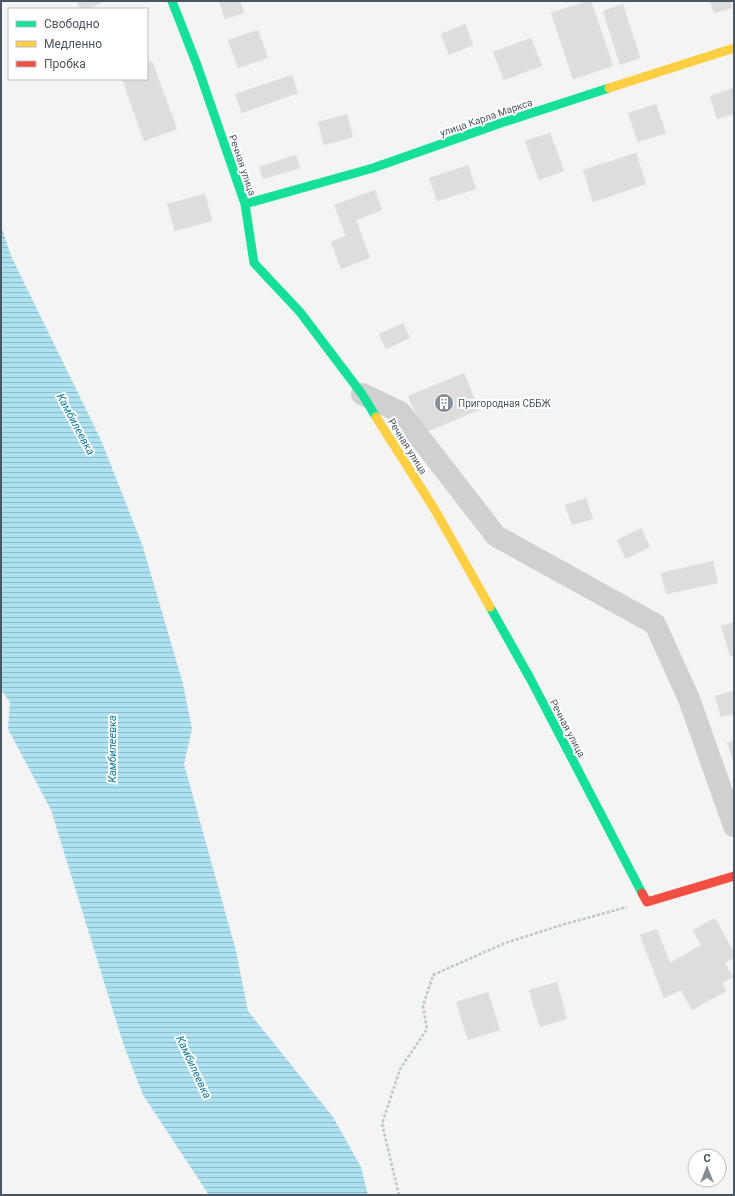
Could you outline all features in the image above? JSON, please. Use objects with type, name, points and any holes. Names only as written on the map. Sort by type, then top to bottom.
[{"type":"street","name":"Речная улица","points":[[172,1],[197,65],[245,204],[254,263],[300,312],[362,394],[435,510],[531,680],[647,902]]},
{"type":"street","name":"улица Карла Маркса","points":[[245,204],[373,168],[501,123],[734,48]]},
{"type":"street","points":[[362,394],[400,412],[496,536],[655,624],[689,699],[734,826]]},
{"type":"street","points":[[647,902],[734,876]]},
{"type":"path","points":[[399,1195],[382,1124],[400,1069],[427,1029],[423,1006],[433,975],[504,943],[565,924],[647,902]]},
{"type":"water","name":"Камбилеевка","points":[[1,225],[11,256],[101,440],[142,544],[183,684],[192,729],[184,764],[236,951],[248,1011],[333,1117],[361,1167],[368,1195],[209,1195],[143,1095],[123,1043],[51,810],[8,729],[10,702],[1,690]]},
{"type":"building","points":[[77,1],[101,1],[102,3],[90,8],[80,8]]},
{"type":"building","points":[[219,1],[240,1],[244,13],[225,19]]},
{"type":"building","points":[[591,1],[613,66],[573,79],[551,13]]},
{"type":"building","points":[[710,1],[730,1],[732,8],[714,13]]},
{"type":"building","points":[[623,4],[640,58],[620,65],[603,11]]},
{"type":"building","points":[[465,24],[473,45],[449,55],[441,34]]},
{"type":"building","points":[[258,30],[268,58],[238,68],[228,40]]},
{"type":"building","points":[[531,38],[542,66],[504,80],[493,52]]},
{"type":"building","points":[[152,61],[177,129],[144,141],[122,80],[148,80],[148,63]]},
{"type":"building","points":[[292,75],[298,93],[242,113],[235,94]]},
{"type":"building","points":[[734,88],[734,114],[717,119],[710,96]]},
{"type":"building","points":[[656,104],[666,133],[638,142],[628,113]]},
{"type":"building","points":[[347,114],[353,137],[324,145],[318,122]]},
{"type":"building","points":[[550,133],[564,171],[539,180],[525,141]]},
{"type":"building","points":[[636,153],[646,184],[593,202],[583,170]]},
{"type":"building","points":[[296,155],[300,168],[263,179],[259,167]]},
{"type":"building","points":[[468,165],[476,189],[437,201],[429,178]]},
{"type":"building","points":[[375,190],[382,210],[356,220],[370,258],[341,269],[331,242],[346,236],[334,205]]},
{"type":"building","points":[[205,194],[212,221],[175,231],[167,204]]},
{"type":"building","points":[[403,323],[410,338],[386,349],[379,334]]},
{"type":"building","name":"Пригородная СББЖ","points":[[464,373],[479,410],[424,433],[408,396]]},
{"type":"building","points":[[586,498],[593,519],[572,525],[565,505]]},
{"type":"building","points":[[641,528],[650,547],[626,559],[617,540]]},
{"type":"building","points":[[713,561],[718,583],[666,594],[661,573]]},
{"type":"building","points":[[734,622],[734,655],[730,656],[721,626]]},
{"type":"building","points":[[734,691],[734,714],[721,717],[715,696]]},
{"type":"building","points":[[734,740],[734,763],[727,743]]},
{"type":"building","points":[[715,918],[734,953],[734,958],[725,963],[733,977],[722,983],[726,991],[692,1010],[681,990],[664,998],[640,935],[657,929],[670,963],[701,945],[693,930]]},
{"type":"building","points":[[557,982],[567,1019],[540,1027],[529,990]]},
{"type":"building","points":[[488,992],[500,1030],[468,1040],[456,1002]]},
{"type":"traffic: fast","points":[[172,1],[197,65],[245,204],[254,263],[300,312],[362,394],[376,417]]},
{"type":"traffic: fast","points":[[245,204],[373,168],[501,123],[609,88]]},
{"type":"traffic: fast","points":[[490,607],[531,680],[642,893]]},
{"type":"traffic: slow","points":[[609,88],[734,48]]},
{"type":"traffic: slow","points":[[376,417],[435,510],[490,607]]},
{"type":"traffic: jam","points":[[642,893],[647,902],[734,876]]},
{"type":"place","name":"Пригородная СББЖ","points":[[444,403]]}]
